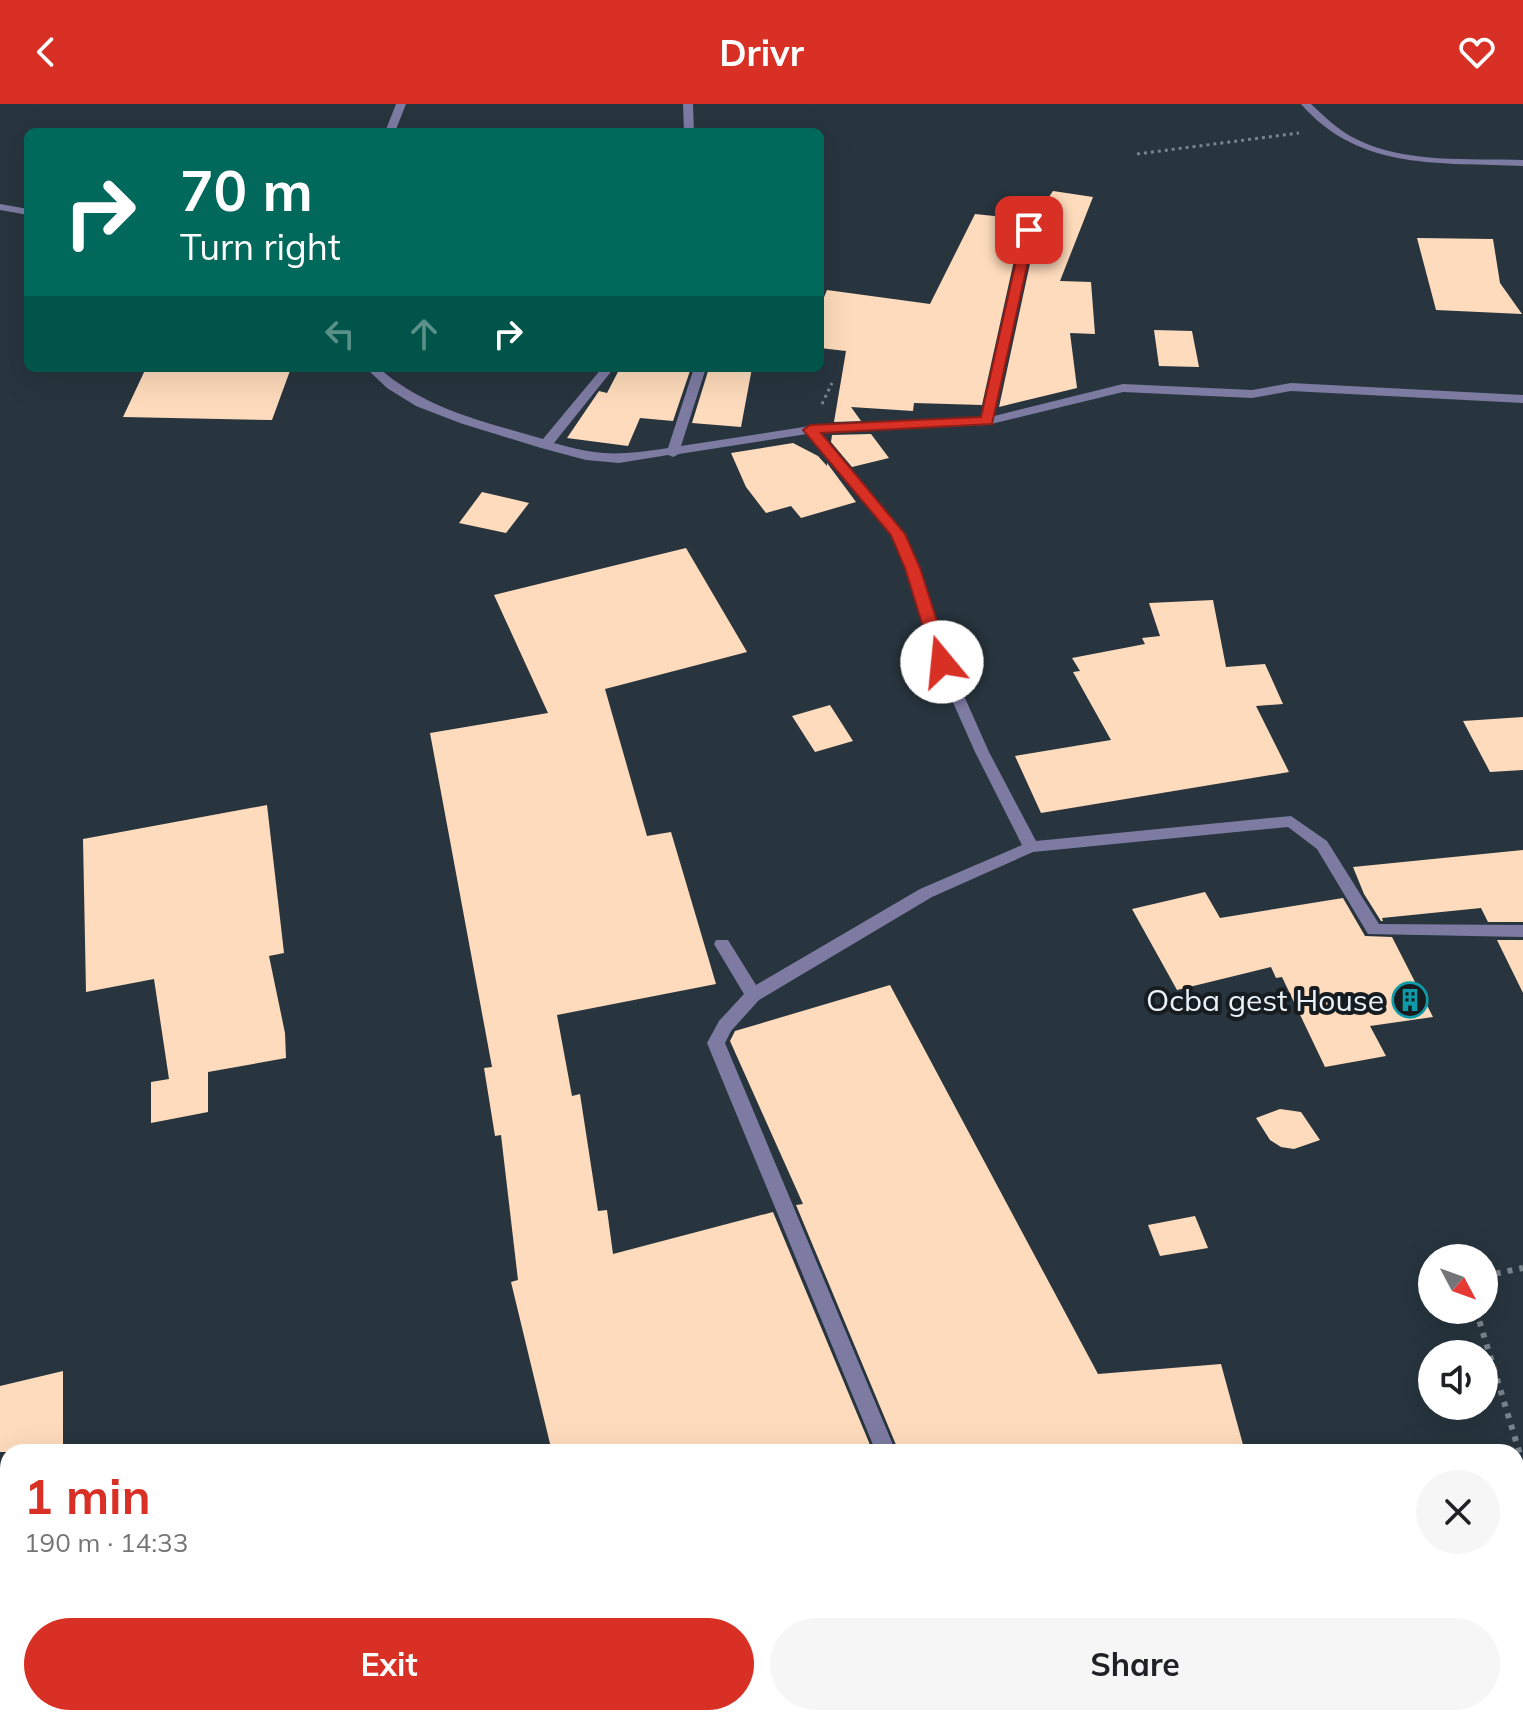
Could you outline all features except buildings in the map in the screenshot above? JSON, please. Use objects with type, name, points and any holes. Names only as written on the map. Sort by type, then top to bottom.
[{"type":"street","points":[[392,128],[401,104]]},
{"type":"street","points":[[688,104],[689,128]]},
{"type":"street","points":[[1306,104],[1331,129],[1356,144],[1384,152],[1523,163]]},
{"type":"street","points":[[0,207],[24,211]]},
{"type":"street","points":[[987,421],[1029,230]]},
{"type":"street","points":[[376,372],[420,403],[545,445],[586,456],[619,459],[810,430],[987,421],[1123,388],[1252,394],[1291,387],[1523,399]]},
{"type":"street","points":[[545,445],[605,372]]},
{"type":"street","points":[[673,453],[699,372]]},
{"type":"street","points":[[810,430],[898,534],[913,568],[942,662],[982,752],[1031,847]]},
{"type":"street","points":[[883,1444],[716,1043],[725,1026],[753,995],[926,893],[1031,847],[1291,821],[1322,845],[1374,930],[1523,931]]},
{"type":"street","points":[[722,944],[753,995]]},
{"type":"path","points":[[1137,154],[1331,129]]},
{"type":"path","points":[[1498,1273],[1523,1268]]},
{"type":"path","points":[[1480,1324],[1517,1444]]},
{"type":"place","name":"Ocba gest House","points":[[1410,1000]]},
{"type":"route","points":[[942,662],[913,568],[898,534],[810,430],[987,421],[1029,230]]}]
